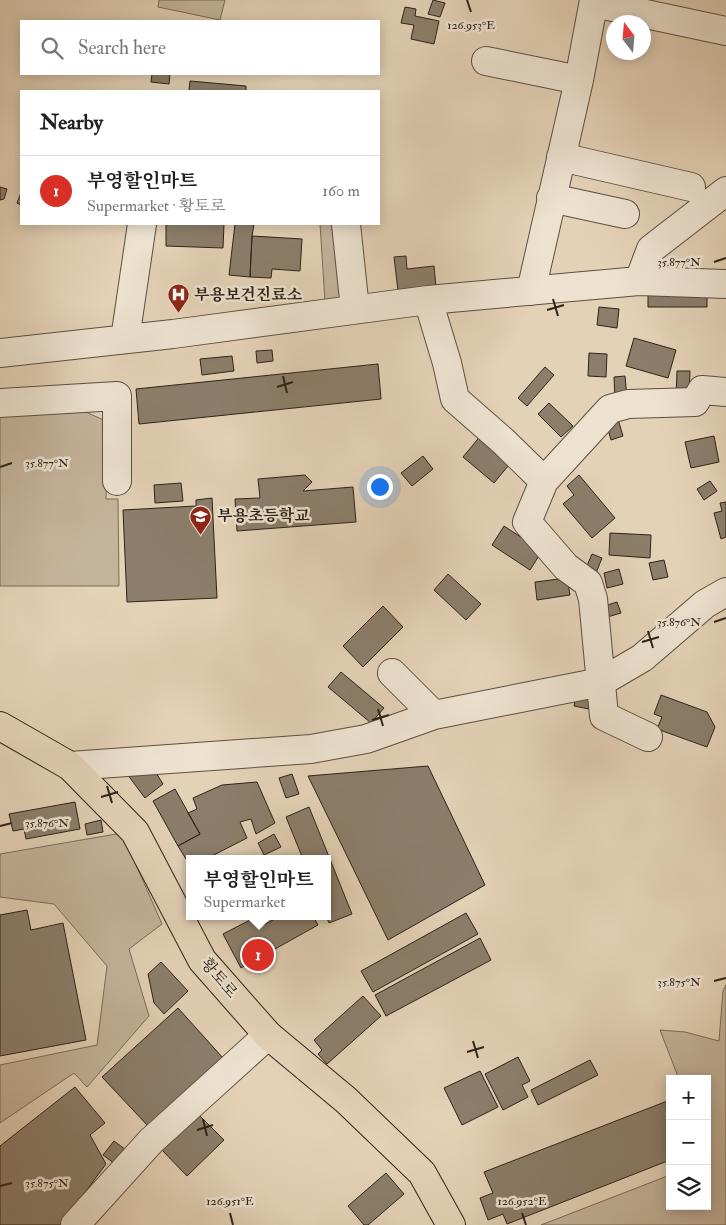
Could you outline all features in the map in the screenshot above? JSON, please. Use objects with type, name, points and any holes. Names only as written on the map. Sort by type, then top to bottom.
[{"type":"main road","name":"황토로","points":[[0,726],[70,766],[135,832],[185,916]]},
{"type":"main road","name":"황토로","points":[[187,920],[202,960],[268,1035],[346,1100],[422,1173],[451,1225]]},
{"type":"street","points":[[531,291],[579,80],[594,1],[726,31]]},
{"type":"street","points":[[486,61],[579,80]]},
{"type":"street","points":[[560,157],[691,187]]},
{"type":"street","points":[[640,281],[651,248],[726,191]]},
{"type":"street","points":[[551,198],[625,214]]},
{"type":"street","points":[[124,339],[142,225]]},
{"type":"street","points":[[346,225],[355,309]]},
{"type":"street","points":[[0,352],[173,334],[428,300],[640,281],[726,284]]},
{"type":"street","points":[[428,300],[447,363],[455,399],[503,441],[544,481]]},
{"type":"street","points":[[648,737],[604,716],[593,599],[588,583],[566,567],[527,522],[544,481],[610,409],[628,404],[695,402],[702,390],[726,392]]},
{"type":"street","points":[[0,403],[117,396],[117,481]]},
{"type":"street","points":[[70,766],[311,749],[366,739],[434,715],[601,682],[642,658],[704,604],[726,592]]},
{"type":"street","points":[[392,673],[434,715]]},
{"type":"street","points":[[75,1225],[151,1141],[268,1035]]},
{"type":"shaded area","points":[[159,0],[225,0],[220,20],[158,7]]},
{"type":"shaded area","points":[[320,225],[340,225],[346,297],[325,301]]},
{"type":"shaded area","points":[[77,408],[108,422],[106,499],[118,499],[119,586],[0,586],[0,416]]},
{"type":"shaded area","points":[[122,833],[162,924],[129,949],[149,1016],[87,1087],[74,1073],[0,1123],[0,1065],[97,1045],[107,966],[54,904],[0,897],[0,854]]},
{"type":"shaded area","points":[[726,985],[726,1225],[541,1225],[666,1177],[666,1210],[711,1210],[711,1075],[677,1075],[660,1030],[685,1032],[719,1041],[723,991]]},
{"type":"building","points":[[433,0],[445,3],[440,17],[428,14]]},
{"type":"building","points":[[405,7],[416,9],[415,16],[439,21],[434,44],[411,39],[414,25],[401,23]]},
{"type":"building","points":[[152,75],[170,75],[169,84],[151,82]]},
{"type":"building","points":[[190,81],[246,86],[246,90],[189,90]]},
{"type":"building","points":[[0,187],[7,189],[4,199],[0,200]]},
{"type":"building","points":[[166,225],[224,225],[223,248],[166,246]]},
{"type":"building","points":[[235,225],[254,225],[250,277],[229,275]]},
{"type":"building","points":[[252,236],[302,239],[300,271],[272,269],[271,278],[250,277]]},
{"type":"building","points":[[406,256],[407,269],[434,266],[436,287],[398,291],[394,257]]},
{"type":"building","points":[[648,292],[707,292],[707,307],[648,307]]},
{"type":"building","points":[[599,307],[619,309],[617,328],[597,325]]},
{"type":"building","points":[[634,338],[676,350],[668,378],[626,366]]},
{"type":"building","points":[[272,350],[273,361],[257,363],[256,351]]},
{"type":"building","points":[[589,353],[607,354],[606,377],[588,376]]},
{"type":"building","points":[[232,356],[234,371],[202,375],[200,359]]},
{"type":"building","points":[[378,364],[381,399],[139,424],[136,389]]},
{"type":"building","points":[[545,367],[554,375],[527,406],[518,398]]},
{"type":"building","points":[[677,371],[690,371],[689,399],[676,399]]},
{"type":"building","points":[[625,376],[627,398],[615,399],[614,377]]},
{"type":"building","points":[[549,403],[573,426],[561,437],[538,414]]},
{"type":"building","points":[[617,416],[623,436],[611,440],[605,419]]},
{"type":"building","points":[[482,434],[513,460],[494,483],[463,457]]},
{"type":"building","points":[[714,436],[719,462],[691,468],[685,442]]},
{"type":"building","points":[[423,456],[433,469],[412,486],[401,473]]},
{"type":"building","points":[[305,475],[312,482],[303,491],[353,487],[356,522],[237,531],[235,499],[260,498],[258,479]]},
{"type":"building","points":[[579,475],[615,518],[592,538],[563,504],[574,495],[567,486]]},
{"type":"building","points":[[710,481],[717,491],[704,500],[697,489]]},
{"type":"building","points":[[181,483],[183,501],[155,503],[154,485]]},
{"type":"building","points":[[212,498],[217,598],[127,602],[123,510],[196,506],[196,500]]},
{"type":"building","points":[[726,502],[726,537],[721,539],[714,513],[722,511],[720,503]]},
{"type":"building","points":[[504,526],[542,551],[530,570],[492,545]]},
{"type":"building","points":[[610,533],[651,535],[650,558],[609,555]]},
{"type":"building","points":[[592,554],[602,558],[596,573],[586,568]]},
{"type":"building","points":[[664,560],[668,577],[653,580],[649,563]]},
{"type":"building","points":[[619,569],[623,584],[607,588],[604,573]]},
{"type":"building","points":[[448,574],[481,604],[466,620],[434,590]]},
{"type":"building","points":[[567,578],[570,595],[537,600],[535,582]]},
{"type":"building","points":[[617,602],[621,613],[604,618],[601,607]]},
{"type":"building","points":[[383,606],[403,627],[363,667],[343,646]]},
{"type":"building","points":[[341,672],[384,708],[371,723],[328,687]]},
{"type":"building","points":[[577,693],[592,696],[589,709],[574,706]]},
{"type":"building","points":[[661,695],[707,712],[715,727],[707,747],[657,729],[662,717],[654,714]]},
{"type":"building","points":[[428,766],[485,885],[388,940],[308,776]]},
{"type":"building","points":[[153,768],[163,784],[145,798],[124,770]]},
{"type":"building","points":[[292,774],[299,794],[286,798],[279,778]]},
{"type":"building","points":[[257,782],[275,823],[256,834],[251,819],[240,822],[247,838],[214,855],[186,855],[186,859],[178,846],[200,834],[188,813],[197,809],[193,798],[222,785]]},
{"type":"building","points":[[175,789],[200,834],[178,846],[153,801]]},
{"type":"building","points":[[75,802],[80,829],[26,839],[24,829],[13,831],[9,814]]},
{"type":"building","points":[[309,807],[328,855],[301,855],[286,817]]},
{"type":"building","points":[[101,820],[103,832],[87,835],[85,824]]},
{"type":"building","points":[[274,834],[281,847],[264,855],[258,843]]},
{"type":"building","points":[[331,862],[352,914],[329,923],[328,920],[331,920]]},
{"type":"building","points":[[27,910],[31,930],[63,923],[86,1040],[0,1056],[0,915]]},
{"type":"building","points":[[466,913],[478,934],[373,992],[361,971]]},
{"type":"building","points":[[250,920],[253,920],[258,928],[273,920],[315,920],[318,925],[241,968],[223,934]]},
{"type":"building","points":[[480,938],[491,960],[386,1016],[375,995]]},
{"type":"building","points":[[161,962],[188,991],[164,1014],[154,1003],[148,974]]},
{"type":"building","points":[[363,996],[381,1016],[327,1064],[318,1054],[322,1050],[314,1040]]},
{"type":"building","points":[[178,1008],[223,1058],[148,1126],[102,1077]]},
{"type":"building","points":[[518,1057],[530,1081],[522,1085],[528,1097],[503,1110],[485,1074]]},
{"type":"building","points":[[590,1060],[598,1075],[538,1105],[531,1090]]},
{"type":"building","points":[[480,1071],[498,1107],[462,1125],[444,1088]]},
{"type":"building","points":[[75,1087],[105,1123],[90,1135],[106,1164],[61,1225],[0,1225],[0,1146]]},
{"type":"building","points":[[666,1102],[666,1162],[507,1224],[503,1214],[488,1220],[480,1198],[493,1193],[484,1172]]},
{"type":"building","points":[[197,1113],[224,1140],[187,1176],[161,1149]]},
{"type":"building","points":[[114,1141],[126,1150],[115,1164],[103,1155]]},
{"type":"building","points":[[386,1173],[404,1194],[368,1225],[364,1225],[348,1206]]},
{"type":"place","name":"부용보건진료소","points":[[178,314]]},
{"type":"place","name":"부용초등학교","points":[[201,535]]},
{"type":"place","name":"부영할인마트","points":[[258,955]]}]
